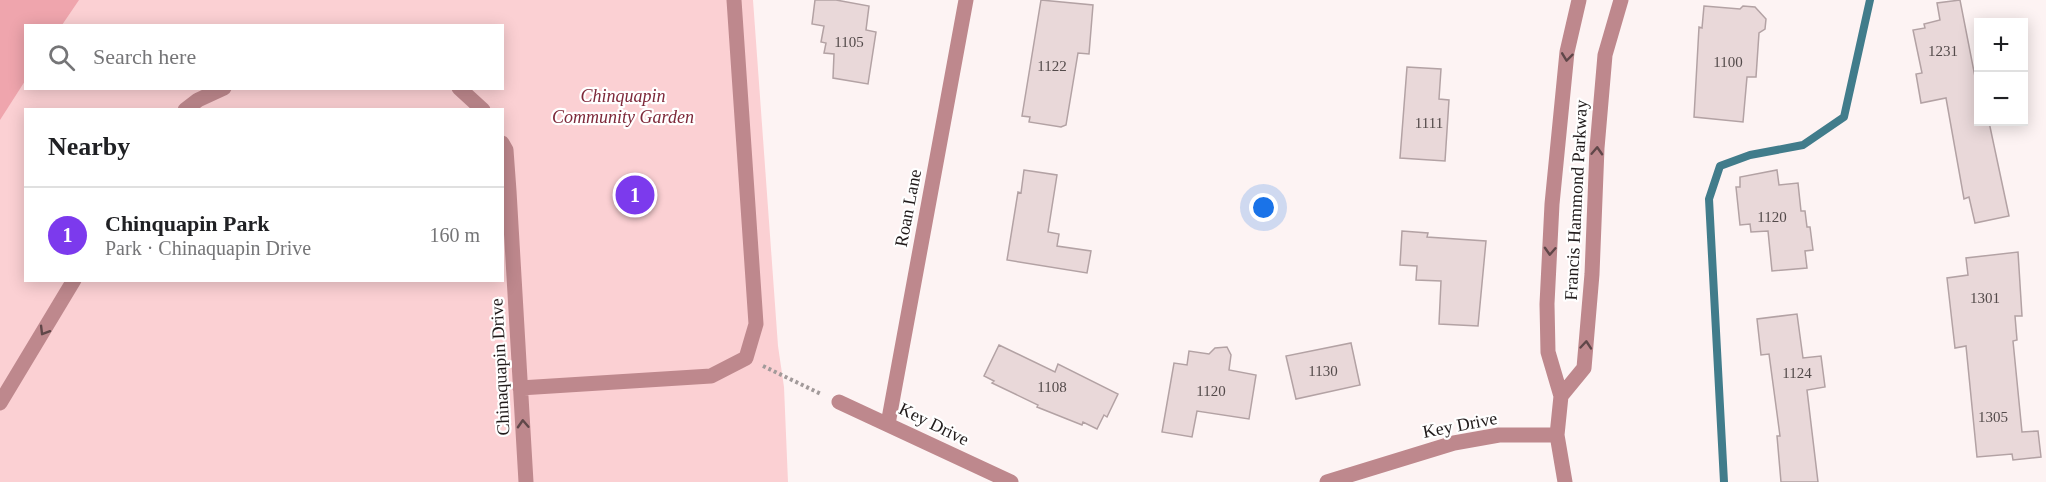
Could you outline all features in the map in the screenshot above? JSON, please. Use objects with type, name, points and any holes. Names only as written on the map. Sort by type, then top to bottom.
[{"type":"street","points":[[520,388],[711,376],[746,358],[756,324],[734,0]]},
{"type":"street","name":"Roan Lane","points":[[888,424],[966,0]]},
{"type":"street","name":"Francis Hammond Parkway","points":[[1557,435],[1561,396],[1548,352],[1547,304],[1552,204],[1567,52],[1579,0]]},
{"type":"street","name":"Francis Hammond Parkway","points":[[1561,396],[1584,368],[1593,274],[1597,148],[1605,55],[1621,0]]},
{"type":"street","points":[[188,108],[198,100],[220,90]]},
{"type":"street","points":[[461,90],[481,108]]},
{"type":"street","name":"Chinaquapin Drive","points":[[504,146],[509,191],[526,482]]},
{"type":"street","points":[[0,403],[73,282]]},
{"type":"street","name":"Key Drive","points":[[839,402],[1011,482]]},
{"type":"street","name":"Key Drive","points":[[1327,482],[1454,443],[1499,435],[1557,435]]},
{"type":"street","points":[[1557,435],[1565,482]]},
{"type":"path","points":[[746,358],[839,402]]},
{"type":"green space","name":"Chinquapin Community Garden","points":[[0,0],[753,0],[778,346],[784,387],[788,482],[0,482]]},
{"type":"shaded area","points":[[0,0],[79,0],[63,24],[24,24],[24,83],[0,120]]},
{"type":"building","points":[[815,0],[836,0],[869,6],[866,30],[876,32],[868,84],[833,78],[834,54],[824,53],[826,43],[821,42],[824,26],[812,24]]},
{"type":"building","points":[[1041,0],[1093,5],[1089,54],[1078,53],[1066,125],[1061,127],[1029,122],[1030,117],[1022,116]]},
{"type":"building","points":[[1960,0],[1974,72],[1974,126],[1990,126],[2009,216],[1975,223],[1969,197],[1964,199],[1946,98],[1921,103],[1916,74],[1922,73],[1913,30],[1925,28],[1924,24],[1940,20],[1937,3]]},
{"type":"building","points":[[1704,6],[1740,9],[1743,6],[1755,7],[1766,19],[1765,29],[1759,33],[1756,77],[1747,77],[1743,122],[1694,117],[1699,27],[1702,28]]},
{"type":"building","points":[[1407,67],[1441,69],[1439,99],[1449,100],[1445,161],[1400,158]]},
{"type":"building","points":[[1024,170],[1057,175],[1048,232],[1059,234],[1057,246],[1091,251],[1087,273],[1007,260],[1018,192],[1021,193]]},
{"type":"building","points":[[1777,170],[1779,185],[1798,183],[1801,211],[1805,211],[1807,227],[1810,227],[1813,250],[1805,251],[1807,268],[1772,271],[1768,231],[1751,232],[1750,224],[1740,225],[1736,187],[1740,187],[1740,177]]},
{"type":"building","points":[[1402,231],[1428,233],[1427,237],[1486,241],[1478,326],[1439,324],[1441,281],[1416,280],[1417,266],[1400,265]]},
{"type":"building","points":[[2018,252],[2022,316],[2015,316],[2017,340],[2013,341],[2022,432],[2038,431],[2041,457],[2013,460],[2012,454],[1977,457],[1966,346],[1955,348],[1947,278],[1968,275],[1966,258]]},
{"type":"building","points":[[1797,314],[1803,358],[1821,356],[1825,387],[1807,390],[1818,482],[1781,482],[1777,436],[1780,436],[1769,354],[1761,355],[1757,319]]},
{"type":"building","points":[[1351,343],[1360,385],[1296,399],[1286,356]]},
{"type":"building","points":[[999,345],[1055,372],[1058,364],[1118,394],[1107,417],[1104,415],[1097,429],[1083,422],[1082,425],[1037,407],[1038,405],[992,383],[994,381],[984,376]]},
{"type":"building","points":[[1227,347],[1231,355],[1229,370],[1256,375],[1249,419],[1197,411],[1192,437],[1162,432],[1174,363],[1187,365],[1189,351],[1209,354],[1215,348]]},
{"type":"waterway","points":[[1724,482],[1709,199],[1720,166],[1750,155],[1803,145],[1844,117],[1870,0]]},
{"type":"place","name":"Chinquapin Park","points":[[635,195]]}]
